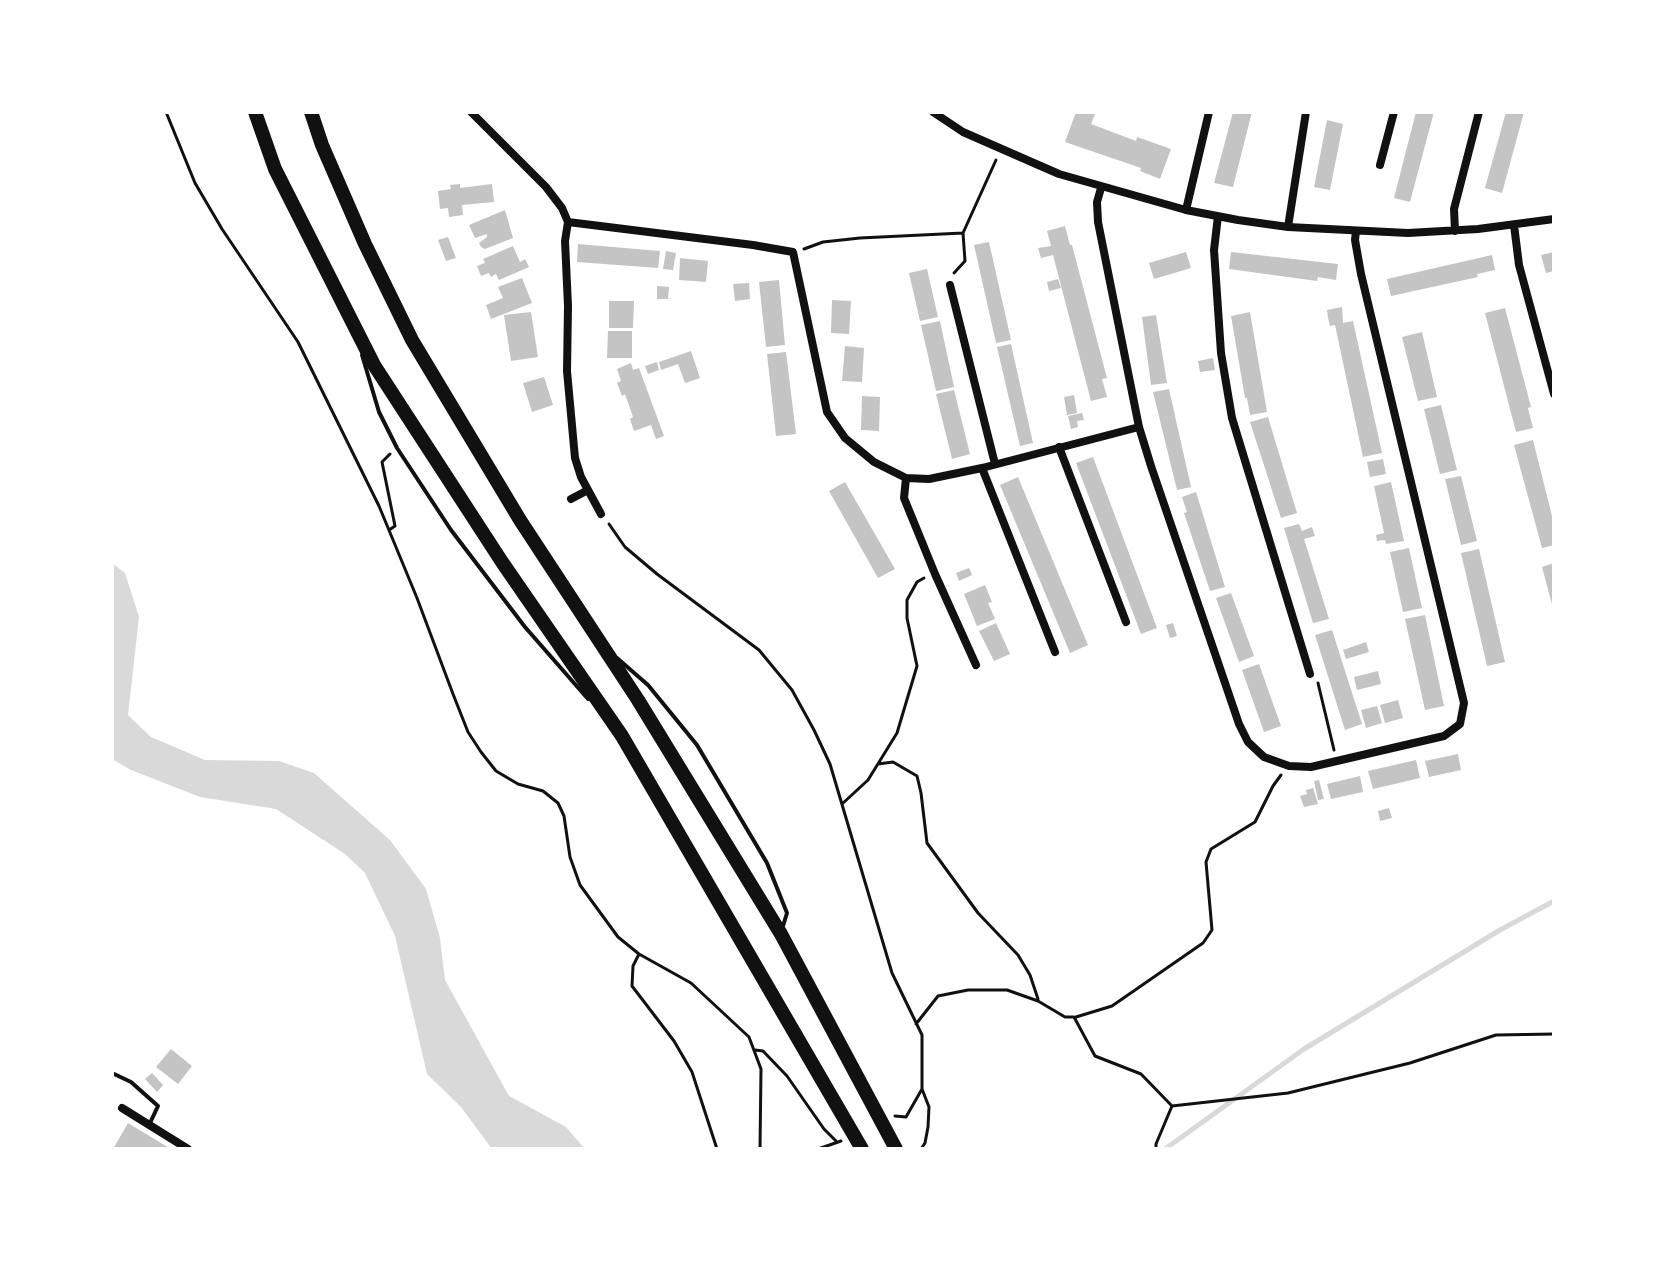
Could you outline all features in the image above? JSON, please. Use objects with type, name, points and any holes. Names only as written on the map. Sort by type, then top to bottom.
[{"type":"highway","points":[[255,112],[275,169],[351,322],[418,436],[622,736],[862,1149]]},
{"type":"highway","points":[[311,112],[365,244],[412,340],[520,520],[601,643],[781,934],[896,1149]]},
{"type":"street","points":[[471,112],[546,187],[568,222],[565,241],[567,371],[575,458],[601,514]]},
{"type":"street","points":[[933,112],[963,132],[1000,150],[1101,188],[1218,216],[1288,227],[1408,233],[1455,231],[1554,219]]},
{"type":"street","points":[[1186,210],[1209,112]]},
{"type":"street","points":[[1288,227],[1306,112]]},
{"type":"street","points":[[1380,165],[1394,112]]},
{"type":"street","points":[[1455,231],[1454,209],[1479,112]]},
{"type":"street","points":[[1101,188],[1097,202],[1098,222],[1139,427],[1248,742],[1264,757],[1289,766],[1311,767],[1444,736],[1460,724],[1464,703],[1361,274],[1356,231]]},
{"type":"street","points":[[1218,216],[1214,250],[1220,339],[1232,418],[1310,674]]},
{"type":"street","points":[[568,222],[793,252],[827,412],[845,438],[874,462],[906,478],[929,479],[982,468],[1139,427]]},
{"type":"street","points":[[1514,225],[1519,265],[1554,394]]},
{"type":"street","points":[[950,285],[995,464]]},
{"type":"street","points":[[1059,447],[1126,622]]},
{"type":"street","points":[[982,468],[1055,652]]},
{"type":"street","points":[[906,478],[904,498],[976,665]]},
{"type":"street","points":[[571,499],[588,490]]},
{"type":"street","points":[[122,1108],[188,1149]]},
{"type":"lane","points":[[351,322],[379,412],[397,448],[451,530],[525,627],[622,736]]},
{"type":"lane","points":[[601,643],[648,685],[697,745],[767,863],[787,913],[781,934]]},
{"type":"lane","points":[[112,1073],[131,1082],[158,1106],[149,1125]]},
{"type":"path","points":[[166,112],[195,183],[298,342],[389,530],[468,732],[496,771],[518,784],[543,791],[558,803],[564,816],[570,857],[580,885],[618,937],[639,954],[691,983],[749,1037],[761,1069],[760,1149]]},
{"type":"path","points":[[950,285],[947,279],[965,261],[963,233],[1000,150]]},
{"type":"path","points":[[793,252],[823,242],[963,233]]},
{"type":"path","points":[[389,530],[395,526],[382,462],[397,448]]},
{"type":"path","points":[[601,514],[635,556],[739,633],[768,660],[792,690],[814,730],[830,764],[892,973],[922,1035],[922,1089],[929,1107],[925,1143],[921,1149]]},
{"type":"path","points":[[842,804],[868,780],[897,733],[917,666],[907,618],[907,600],[917,582],[935,574]]},
{"type":"path","points":[[1310,674],[1318,681],[1337,761]]},
{"type":"path","points":[[878,764],[893,762],[917,776],[927,843],[978,913],[1018,955],[1030,975],[1038,1001]]},
{"type":"path","points":[[916,1024],[938,996],[968,990],[1007,990],[1038,1001],[1065,1017],[1112,1006],[1203,943],[1212,930],[1206,862],[1211,849],[1255,822],[1273,786],[1289,766]]},
{"type":"path","points":[[639,954],[633,966],[632,986],[674,1041],[692,1072],[717,1149]]},
{"type":"path","points":[[1074,1017],[1095,1056],[1141,1074],[1172,1106]]},
{"type":"path","points":[[1172,1106],[1288,1093],[1410,1063],[1496,1035],[1554,1034]]},
{"type":"path","points":[[755,1050],[763,1051],[787,1076],[824,1129],[837,1142]]},
{"type":"path","points":[[880,1118],[906,1117],[922,1089]]},
{"type":"path","points":[[1156,1149],[1172,1106]]},
{"type":"path","points":[[818,1149],[837,1142],[850,1132]]},
{"type":"shaded area","points":[[112,563],[125,573],[139,617],[128,715],[151,737],[205,760],[279,761],[314,773],[390,840],[426,889],[440,938],[445,980],[509,1096],[566,1127],[585,1149],[492,1149],[461,1107],[427,1074],[395,936],[365,873],[345,854],[276,809],[200,797],[131,770],[112,759]]},
{"type":"building","points":[[1076,112],[1096,112],[1091,124],[1136,141],[1137,137],[1171,149],[1160,179],[1140,171],[1141,168],[1065,142]]},
{"type":"building","points":[[1233,112],[1252,112],[1233,187],[1214,183]]},
{"type":"building","points":[[1416,112],[1434,112],[1410,202],[1394,198]]},
{"type":"building","points":[[1506,112],[1524,112],[1502,193],[1485,188]]},
{"type":"building","points":[[1327,120],[1343,124],[1330,190],[1314,187]]},
{"type":"building","points":[[460,184],[460,188],[492,184],[494,202],[462,205],[463,215],[449,217],[448,208],[440,209],[438,191]]},
{"type":"building","points":[[505,210],[513,238],[485,249],[481,247],[479,243],[487,234],[475,238],[469,225]]},
{"type":"building","points":[[1065,226],[1107,378],[1102,379],[1107,397],[1091,401],[1053,255],[1041,258],[1038,248],[1051,246],[1047,231]]},
{"type":"building","points":[[448,237],[456,258],[446,261],[438,240]]},
{"type":"building","points":[[989,242],[1011,340],[996,343],[974,245]]},
{"type":"building","points":[[578,244],[660,251],[658,268],[577,262]]},
{"type":"building","points":[[513,246],[520,262],[525,259],[529,267],[499,280],[496,274],[481,276],[477,266],[485,263],[483,259]]},
{"type":"building","points":[[666,251],[676,253],[673,270],[663,269]]},
{"type":"building","points":[[1186,252],[1191,268],[1154,279],[1149,263]]},
{"type":"building","points":[[1231,252],[1338,264],[1336,280],[1318,277],[1317,281],[1229,269]]},
{"type":"building","points":[[1554,252],[1554,271],[1546,273],[1541,255]]},
{"type":"building","points":[[1492,255],[1495,270],[1477,274],[1478,277],[1391,296],[1387,279]]},
{"type":"building","points":[[680,258],[708,261],[706,282],[679,280]]},
{"type":"building","points":[[927,269],[938,317],[920,321],[909,273]]},
{"type":"building","points":[[522,278],[532,303],[491,319],[486,305],[503,298],[498,287]]},
{"type":"building","points":[[1058,279],[1061,288],[1049,291],[1047,282]]},
{"type":"building","points":[[779,280],[785,345],[766,347],[759,282]]},
{"type":"building","points":[[749,283],[750,299],[735,301],[733,284]]},
{"type":"building","points":[[657,286],[669,287],[668,299],[657,299]]},
{"type":"building","points":[[832,300],[851,301],[849,334],[831,333]]},
{"type":"building","points":[[609,301],[634,301],[633,328],[609,328]]},
{"type":"building","points":[[1342,307],[1343,323],[1353,321],[1382,453],[1363,457],[1335,325],[1330,326],[1328,318],[1327,310]]},
{"type":"building","points":[[1505,308],[1531,407],[1528,408],[1533,428],[1516,432],[1485,313]]},
{"type":"building","points":[[531,312],[538,357],[511,361],[504,315]]},
{"type":"building","points":[[1250,312],[1267,412],[1250,415],[1231,316]]},
{"type":"building","points":[[1156,315],[1167,383],[1151,385],[1142,317]]},
{"type":"building","points":[[940,321],[954,387],[936,391],[921,325]]},
{"type":"building","points":[[608,331],[632,331],[632,358],[607,358]]},
{"type":"building","points":[[1422,332],[1437,397],[1418,401],[1402,337]]},
{"type":"building","points":[[1011,344],[1033,443],[1020,446],[997,347]]},
{"type":"building","points":[[845,346],[864,348],[862,382],[842,381]]},
{"type":"building","points":[[691,351],[700,378],[685,383],[678,364],[661,370],[659,362]]},
{"type":"building","points":[[786,352],[796,434],[776,436],[767,354]]},
{"type":"building","points":[[1213,358],[1215,370],[1200,372],[1198,361]]},
{"type":"building","points":[[657,362],[659,370],[648,374],[645,366]]},
{"type":"building","points":[[631,363],[633,370],[639,368],[664,436],[656,439],[651,425],[634,431],[625,394],[622,396],[617,383],[621,381],[617,369]]},
{"type":"building","points":[[544,377],[553,405],[532,412],[523,383]]},
{"type":"building","points":[[1169,389],[1191,487],[1177,490],[1153,392]]},
{"type":"building","points":[[954,390],[970,454],[952,459],[936,394]]},
{"type":"building","points":[[1074,395],[1077,413],[1067,415],[1064,397]]},
{"type":"building","points":[[862,396],[880,397],[879,431],[861,430]]},
{"type":"building","points":[[1441,405],[1457,470],[1440,474],[1424,409]]},
{"type":"building","points":[[1082,413],[1084,420],[1077,421],[1078,427],[1071,429],[1068,416]]},
{"type":"building","points":[[1268,417],[1297,513],[1281,518],[1250,422]]},
{"type":"building","points":[[1533,440],[1554,524],[1554,545],[1542,548],[1514,445]]},
{"type":"building","points":[[1093,457],[1157,628],[1141,634],[1076,463]]},
{"type":"building","points":[[1383,459],[1386,474],[1370,477],[1367,462]]},
{"type":"building","points":[[1461,476],[1477,541],[1461,545],[1445,479]]},
{"type":"building","points":[[1018,477],[1088,645],[1070,653],[1000,485]]},
{"type":"building","points":[[845,482],[895,569],[878,578],[829,491]]},
{"type":"building","points":[[1391,482],[1404,541],[1386,544],[1385,540],[1377,541],[1376,535],[1384,533],[1374,486]]},
{"type":"building","points":[[1196,492],[1225,587],[1210,591],[1184,513],[1187,512],[1182,497]]},
{"type":"building","points":[[1299,524],[1302,531],[1312,527],[1315,536],[1304,539],[1329,619],[1313,623],[1284,528]]},
{"type":"building","points":[[1409,548],[1422,608],[1403,612],[1390,552]]},
{"type":"building","points":[[1479,549],[1505,662],[1487,666],[1461,553]]},
{"type":"building","points":[[1554,563],[1554,607],[1553,608],[1542,567]]},
{"type":"building","points":[[969,568],[972,575],[959,581],[956,573]]},
{"type":"building","points":[[985,585],[995,619],[977,626],[964,594]]},
{"type":"building","points":[[1231,593],[1254,656],[1239,662],[1216,598]]},
{"type":"building","points":[[1425,615],[1444,706],[1425,710],[1405,619]]},
{"type":"building","points":[[996,623],[1010,654],[994,661],[979,631]]},
{"type":"building","points":[[1173,623],[1177,636],[1170,638],[1166,625]]},
{"type":"building","points":[[1332,630],[1362,724],[1345,730],[1315,635]]},
{"type":"building","points":[[1366,642],[1369,652],[1346,659],[1343,650]]},
{"type":"building","points":[[1259,664],[1281,726],[1264,732],[1242,670]]},
{"type":"building","points":[[1378,671],[1381,684],[1357,690],[1354,677]]},
{"type":"building","points":[[1398,700],[1403,718],[1385,723],[1380,705]]},
{"type":"building","points":[[1377,706],[1382,723],[1366,728],[1361,710]]},
{"type":"building","points":[[1458,754],[1461,770],[1429,777],[1425,761]]},
{"type":"building","points":[[1416,760],[1420,778],[1373,789],[1368,771]]},
{"type":"building","points":[[1360,776],[1363,792],[1331,799],[1327,784]]},
{"type":"building","points":[[1319,780],[1324,799],[1318,800],[1314,781]]},
{"type":"building","points":[[1313,788],[1318,804],[1304,807],[1300,796]]},
{"type":"building","points":[[1389,808],[1392,818],[1380,821],[1378,811]]},
{"type":"building","points":[[171,1049],[192,1066],[178,1084],[156,1067]]},
{"type":"building","points":[[152,1073],[163,1085],[157,1092],[145,1079]]},
{"type":"building","points":[[128,1123],[171,1149],[113,1149]]},
{"type":"waterway","points":[[1165,1149],[1304,1049],[1500,930],[1554,901]]}]
